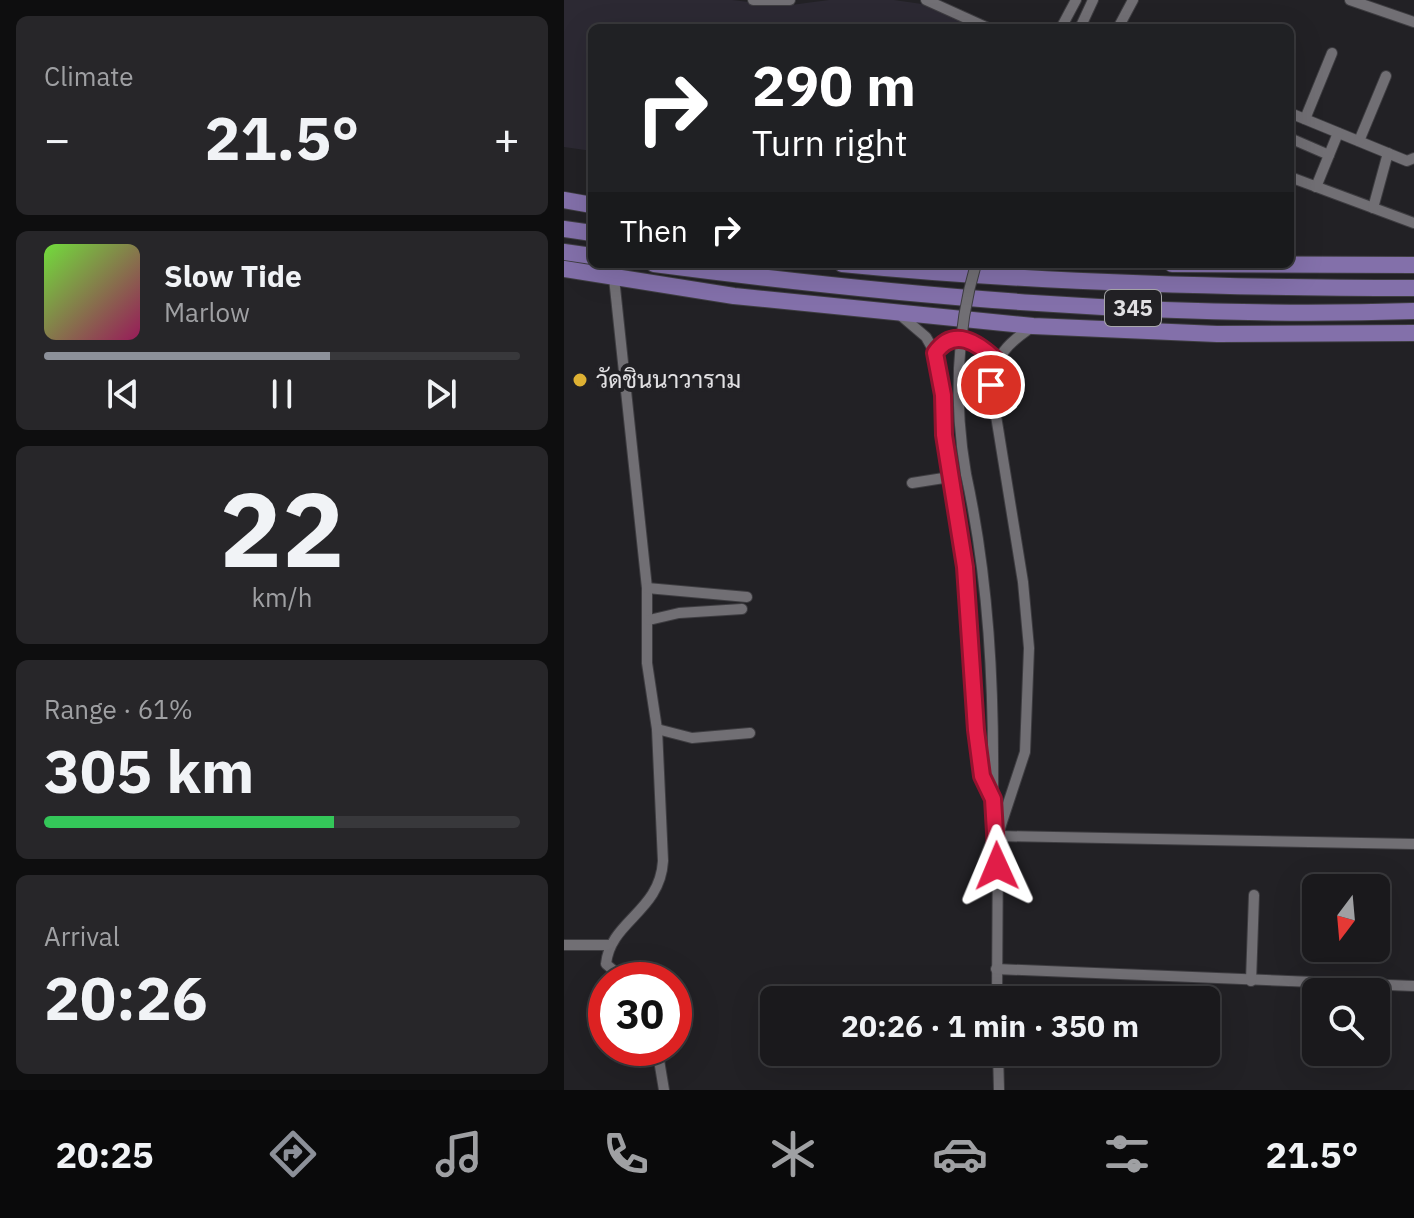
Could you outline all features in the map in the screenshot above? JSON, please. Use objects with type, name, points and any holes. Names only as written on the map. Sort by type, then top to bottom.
[{"type":"main road","points":[[564,200],[588,204]]},
{"type":"main road","points":[[564,229],[588,232]]},
{"type":"main road","points":[[564,252],[588,255]]},
{"type":"main road","points":[[1294,265],[1414,265]]},
{"type":"main road","points":[[1359,266],[1414,287]]},
{"type":"main road","name":"345","points":[[684,268],[1049,304],[1214,312],[1414,311]]},
{"type":"main road","name":"345","points":[[899,268],[1154,286],[1414,287]]},
{"type":"main road","points":[[564,269],[734,296],[1033,326],[1217,334],[1414,333]]},
{"type":"main road","points":[[721,273],[850,308]]},
{"type":"street","points":[[753,0],[790,0]]},
{"type":"street","points":[[926,0],[938,1],[981,24]]},
{"type":"street","points":[[1063,24],[1076,0]]},
{"type":"street","points":[[1082,24],[1093,0]]},
{"type":"street","points":[[1120,24],[1133,0]]},
{"type":"street","points":[[1354,1],[1414,22]]},
{"type":"street","points":[[1305,119],[1332,53]]},
{"type":"street","points":[[1359,141],[1386,76]]},
{"type":"street","points":[[1294,115],[1407,161],[1414,158]]},
{"type":"street","points":[[1316,187],[1338,133]]},
{"type":"street","points":[[1294,140],[1329,155]]},
{"type":"street","points":[[1373,208],[1388,153]]},
{"type":"street","points":[[1294,179],[1414,223]]},
{"type":"street","points":[[975,268],[964,313],[958,389],[960,437],[980,544],[991,634],[993,799],[998,836],[997,986]]},
{"type":"street","points":[[606,962],[609,945],[662,882],[657,729],[647,663],[647,588],[614,278]]},
{"type":"street","points":[[899,314],[926,337],[935,353],[943,395],[944,435],[965,567],[976,730],[982,776],[993,799]]},
{"type":"street","points":[[998,836],[1025,752],[1029,697],[1027,624],[1016,540],[991,400],[996,360],[1012,341],[1033,326]]},
{"type":"street","points":[[935,353],[950,340],[968,339],[980,344],[996,360]]},
{"type":"street","points":[[912,483],[950,477]]},
{"type":"street","points":[[647,588],[747,597]]},
{"type":"street","points":[[649,620],[679,613],[742,609]]},
{"type":"street","points":[[657,729],[692,738],[750,733]]},
{"type":"street","points":[[998,836],[1414,844]]},
{"type":"street","points":[[1251,981],[1254,895]]},
{"type":"street","points":[[564,945],[609,945]]},
{"type":"street","points":[[996,969],[1414,986]]},
{"type":"street","points":[[660,1066],[664,1090]]},
{"type":"street","points":[[998,1066],[999,1090]]},
{"type":"shaded area","points":[[564,0],[732,0],[783,6],[829,0],[894,0],[929,5],[969,24],[588,24],[588,150],[564,147]]},
{"type":"place","name":"วัดชินนาวาราม","points":[[580,380]]},
{"type":"route","points":[[991,385],[996,360],[980,344],[968,339],[950,340],[935,353],[943,395],[944,435],[965,567],[982,776],[993,799],[998,836],[997,866]]}]
